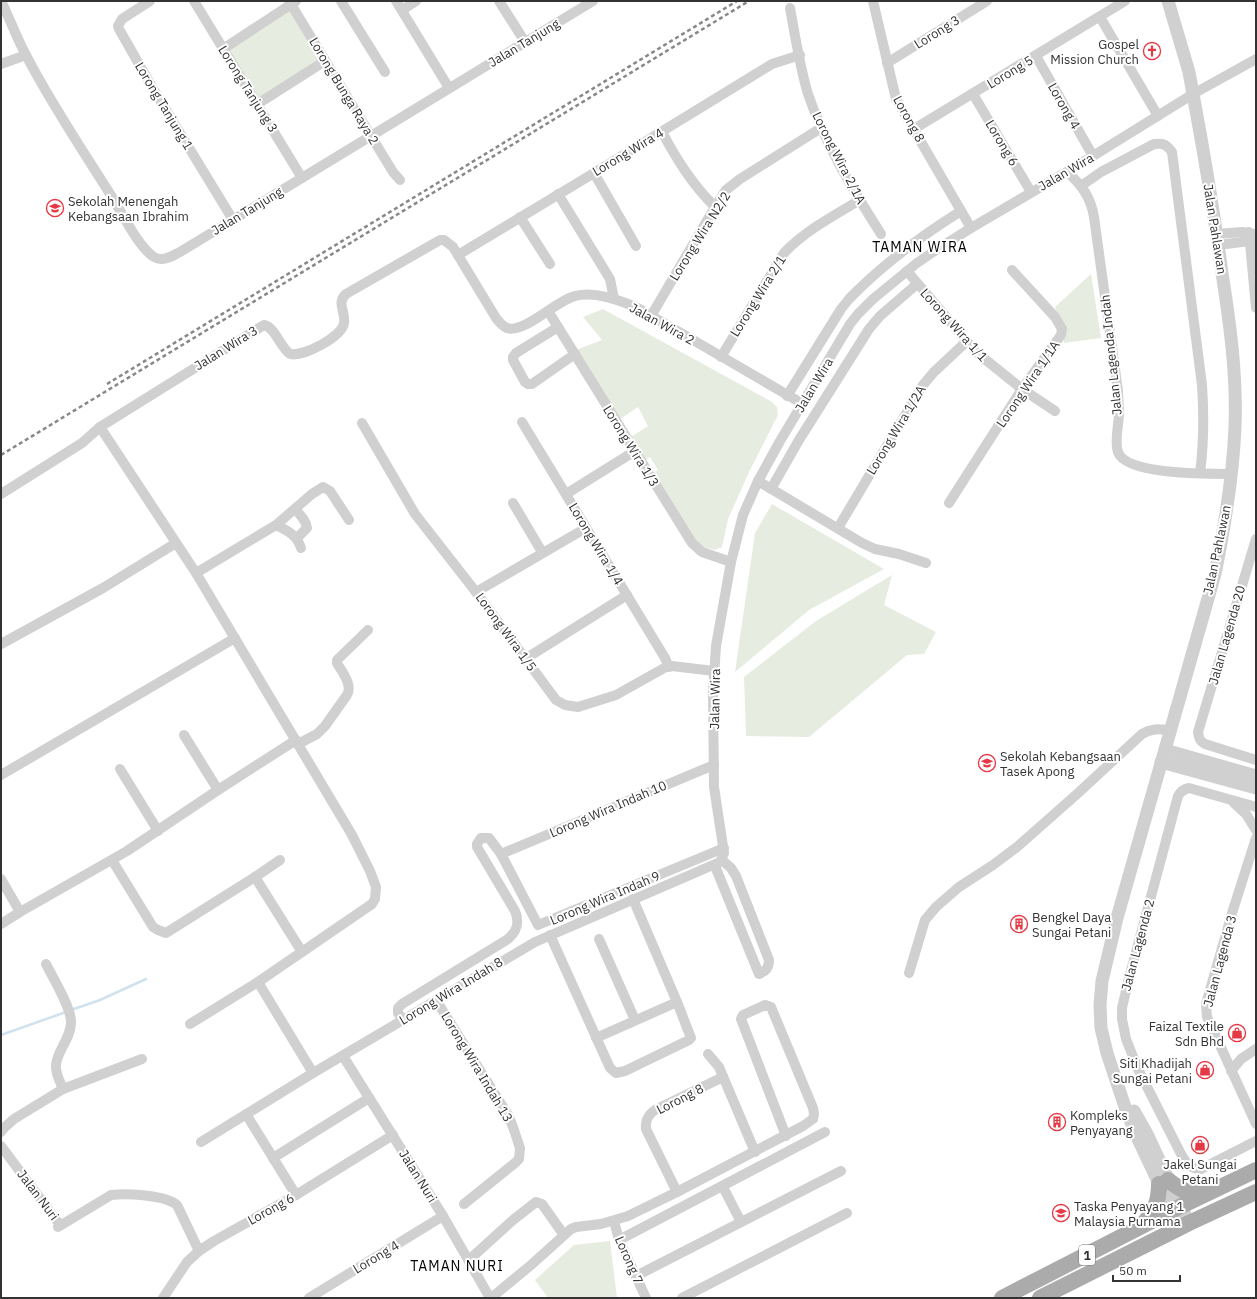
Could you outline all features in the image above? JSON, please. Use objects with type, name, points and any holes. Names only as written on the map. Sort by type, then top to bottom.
[{"type":"main road","name":"1","points":[[1002,1298],[1256,1170]]},
{"type":"main road","points":[[1139,1228],[1153,1212],[1164,1182],[1191,1193],[1211,1192]]},
{"type":"main road","name":"1","points":[[1040,1298],[1256,1192]]},
{"type":"street","name":"Jalan Tanjung","points":[[2,1],[26,55],[56,107],[144,248],[156,258],[168,258],[180,252],[593,1]]},
{"type":"street","name":"Lorong Tanjung 1","points":[[150,1],[122,19],[118,26],[119,30],[233,220]]},
{"type":"street","name":"Lorong Tanjung 3","points":[[194,1],[302,178]]},
{"type":"street","points":[[342,1],[385,72]]},
{"type":"street","points":[[416,1],[399,5],[449,88]]},
{"type":"street","points":[[499,1],[524,42]]},
{"type":"street","name":"Lorong 8","points":[[873,1],[896,99],[971,228]]},
{"type":"street","name":"Lorong 3","points":[[887,64],[987,1]]},
{"type":"street","name":"Lorong 5","points":[[914,129],[1125,1]]},
{"type":"street","name":"Jalan Pahlawan","points":[[1168,1],[1189,72],[1218,240],[1234,362],[1235,426],[1231,474],[1222,539],[1214,574],[1123,896],[1102,986],[1100,1005],[1101,1028],[1107,1053],[1120,1089],[1147,1134],[1164,1182],[1184,1226]]},
{"type":"street","points":[[223,49],[292,2]]},
{"type":"street","name":"Lorong Bunga Raya 2","points":[[292,2],[325,61],[393,172],[400,180]]},
{"type":"street","name":"Lorong Wira 2/1A","points":[[790,8],[808,92],[821,128],[860,200],[881,234]]},
{"type":"street","points":[[1100,17],[1158,116]]},
{"type":"street","points":[[1,64],[26,55]]},
{"type":"street","name":"Lorong Wira 4","points":[[458,255],[772,64],[800,55]]},
{"type":"street","name":"Lorong 4","points":[[1036,56],[1093,156]]},
{"type":"street","name":"Jalan Wira","points":[[718,863],[724,853],[724,848],[715,794],[713,692],[716,646],[731,562],[744,515],[758,481],[780,441],[844,334],[858,314],[922,259],[1193,94],[1256,59]]},
{"type":"street","points":[[256,104],[325,61]]},
{"type":"street","name":"Lorong 6","points":[[973,94],[1031,192]]},
{"type":"street","name":"Lorong Wira N2/2","points":[[651,316],[726,190],[740,179],[821,128]]},
{"type":"street","points":[[662,132],[694,184],[715,207]]},
{"type":"street","points":[[1081,186],[1101,172],[1154,144],[1162,143],[1167,145],[1172,152],[1202,385],[1204,436],[1200,473]]},
{"type":"street","name":"Jalan Lagenda Indah","points":[[1067,172],[1081,186],[1092,206],[1118,392],[1118,453],[1125,462],[1153,469],[1231,474]]},
{"type":"street","points":[[594,173],[636,246]]},
{"type":"street","points":[[558,194],[610,279],[614,299]]},
{"type":"street","name":"Lorong Wira 2/1","points":[[721,357],[784,253],[806,233],[860,200]]},
{"type":"street","name":"Jalan Wira","points":[[787,396],[841,309],[849,299],[911,245],[929,231],[961,211]]},
{"type":"street","points":[[520,217],[550,264]]},
{"type":"street","points":[[1218,240],[1253,237],[1256,308]]},
{"type":"street","name":"Jalan Wira 3","points":[[1,494],[82,443],[100,427],[264,325],[270,327],[290,354],[299,354],[312,350],[335,335],[343,326],[344,322],[341,303],[342,297],[440,240],[444,240],[453,247],[496,318]]},
{"type":"street","name":"Lorong Wira 1/1A","points":[[949,503],[1022,389],[1061,335],[1062,329],[1055,317],[1012,270]]},
{"type":"street","name":"Lorong Wira 1/1","points":[[907,272],[966,342],[990,364],[1022,389],[1056,410]]},
{"type":"street","points":[[772,489],[806,428],[869,329],[880,316],[917,284]]},
{"type":"street","name":"Jalan Wira 2","points":[[496,318],[501,324],[508,328],[514,329],[519,328],[569,298],[579,295],[599,296],[614,299],[638,308],[802,404]]},
{"type":"street","name":"Lorong Wira 1/3","points":[[548,311],[692,543],[702,552],[731,562]]},
{"type":"street","points":[[558,327],[516,353],[513,357],[513,360],[525,382],[532,384],[575,354]]},
{"type":"street","name":"Lorong Wira 1/2A","points":[[838,528],[923,385],[934,372],[966,342]]},
{"type":"street","name":"Lorong Wira 1/4","points":[[522,422],[665,658],[669,667]]},
{"type":"street","name":"Lorong Wira 1/5","points":[[362,423],[415,514],[476,592],[556,700],[564,705],[578,707],[616,695],[669,667],[676,666],[714,671]]},
{"type":"street","points":[[100,427],[126,464],[196,574],[297,742],[361,851],[370,871],[376,893],[376,899],[372,904],[258,982],[190,1024]]},
{"type":"street","points":[[566,494],[635,451]]},
{"type":"street","points":[[758,481],[862,543],[875,549],[899,554],[926,563]]},
{"type":"street","points":[[196,574],[276,525],[319,489],[326,488],[330,491],[349,520]]},
{"type":"street","points":[[513,503],[542,552]]},
{"type":"street","points":[[295,509],[307,524],[307,528],[297,538]]},
{"type":"street","points":[[276,525],[297,538],[301,548]]},
{"type":"street","points":[[476,592],[542,552],[586,528]]},
{"type":"street","name":"Jalan Lagenda 20","points":[[1256,538],[1198,732],[1200,741],[1205,744],[1256,760]]},
{"type":"street","points":[[1,644],[103,588],[176,543]]},
{"type":"street","points":[[525,659],[627,595]]},
{"type":"street","points":[[1,924],[112,860],[218,790],[297,742],[316,734],[325,726],[350,690],[337,660],[368,630]]},
{"type":"street","points":[[1,775],[235,638]]},
{"type":"street","points":[[909,973],[925,920],[947,896],[1017,847],[1142,734],[1156,728],[1170,730]]},
{"type":"street","points":[[184,735],[218,790]]},
{"type":"street","points":[[1163,756],[1256,776]]},
{"type":"street","points":[[1163,756],[1256,788]]},
{"type":"street","name":"Lorong Wira Indah 10","points":[[501,854],[714,764]]},
{"type":"street","points":[[120,769],[158,831]]},
{"type":"street","name":"Jalan Lagenda 2","points":[[1256,807],[1189,788],[1184,789],[1178,796],[1122,1008],[1123,1029],[1138,1069],[1182,1156],[1190,1166],[1195,1169],[1201,1169],[1256,1141]]},
{"type":"street","points":[[1231,800],[1246,814],[1256,830]]},
{"type":"street","name":"Lorong Wira Indah 9","points":[[403,1020],[398,1013],[398,1008],[402,1004],[508,939],[517,928],[518,916],[516,911],[476,844],[481,838],[489,838],[501,854],[538,925],[724,848]]},
{"type":"street","name":"Jalan Lagenda 3","points":[[1256,838],[1206,1004],[1207,1016],[1256,1124]]},
{"type":"street","points":[[112,860],[153,927],[166,933],[280,860]]},
{"type":"street","points":[[718,863],[731,868],[736,876],[769,960],[769,966],[766,971],[759,974],[718,863]]},
{"type":"street","name":"Lorong Wira Indah 8","points":[[200,1142],[517,952],[547,937],[718,863]]},
{"type":"street","points":[[255,877],[302,952]]},
{"type":"street","points":[[1,879],[20,912]]},
{"type":"street","points":[[538,925],[547,937],[610,1068],[614,1072],[619,1073],[691,1038],[633,899]]},
{"type":"street","points":[[599,939],[635,1020]]},
{"type":"street","points":[[46,964],[68,1011],[71,1029],[56,1066],[57,1074],[63,1089]]},
{"type":"street","points":[[258,982],[313,1073]]},
{"type":"street","name":"Lorong Wira Indah 13","points":[[436,1000],[501,1103],[513,1126],[520,1148],[519,1159],[515,1164],[464,1204]]},
{"type":"street","points":[[596,1038],[677,1002]]},
{"type":"street","points":[[490,1298],[531,1266],[571,1229],[601,1224],[628,1216],[786,1136],[809,1123],[813,1119],[813,1108],[770,1007],[765,1006],[743,1016],[741,1019],[786,1136]]},
{"type":"street","points":[[1231,1071],[1241,1059],[1256,1049]]},
{"type":"street","points":[[708,1054],[718,1067],[755,1152]]},
{"type":"street","name":"Jalan Nuri","points":[[343,1056],[443,1216],[490,1298]]},
{"type":"street","points":[[1,1132],[14,1119],[63,1089],[91,1077],[142,1059]]},
{"type":"street","name":"Lorong 8","points":[[677,1192],[646,1129],[646,1120],[655,1110],[723,1078]]},
{"type":"street","points":[[272,1158],[369,1098]]},
{"type":"street","points":[[246,1114],[296,1195]]},
{"type":"street","points":[[619,1240],[723,1187],[825,1132]]},
{"type":"street","name":"Lorong 6","points":[[163,1298],[187,1262],[198,1251],[296,1195],[393,1136]]},
{"type":"street","name":"Jalan Nuri","points":[[1,1146],[59,1226],[111,1195],[117,1194],[155,1197],[174,1203],[177,1206],[198,1251]]},
{"type":"street","points":[[636,1276],[842,1171]]},
{"type":"street","points":[[723,1187],[741,1222]]},
{"type":"street","points":[[469,1260],[513,1220],[536,1202],[542,1204],[564,1235]]},
{"type":"street","points":[[682,1298],[847,1213]]},
{"type":"street","name":"Lorong 4","points":[[309,1298],[443,1216]]},
{"type":"street","name":"Lorong 7","points":[[614,1221],[619,1240],[646,1298]]},
{"type":"shaded area","points":[[290,10],[320,60],[259,99],[228,49]]},
{"type":"shaded area","points":[[1091,274],[1101,338],[1064,343],[1063,327],[1055,307]]},
{"type":"shaded area","points":[[603,309],[772,402],[777,407],[778,415],[750,470],[728,519],[722,547],[715,550],[698,546],[653,473],[658,470],[650,457],[645,460],[631,437],[648,426],[638,407],[620,419],[576,350],[602,340],[583,317]]},
{"type":"shaded area","points":[[772,504],[884,569],[809,610],[735,672],[755,533]]},
{"type":"shaded area","points":[[892,575],[884,605],[936,632],[924,654],[907,655],[809,737],[746,736],[744,677],[816,621]]},
{"type":"shaded area","points":[[610,1241],[617,1298],[548,1298],[535,1280],[574,1245]]},
{"type":"waterway","points":[[71,1010],[100,1000],[146,979]]},
{"type":"waterway","points":[[1,1035],[66,1012]]},
{"type":"railway","points":[[107,384],[737,1]]},
{"type":"railway","points":[[1,455],[749,1]]},
{"type":"place","name":"Gospel Mission Church","points":[[1152,51]]},
{"type":"place","name":"Sekolah Menengah Kebangsaan Ibrahim","points":[[55,208]]},
{"type":"place","name":"Sekolah Kebangsaan Tasek Apong","points":[[987,763]]},
{"type":"place","name":"Bengkel Daya Sungai Petani","points":[[1019,924]]},
{"type":"place","name":"Faizal Textile Sdn Bhd","points":[[1237,1033]]},
{"type":"place","name":"Siti Khadijah Sungai Petani","points":[[1205,1070]]},
{"type":"place","name":"Kompleks Penyayang","points":[[1057,1122]]},
{"type":"place","name":"Jakel Sungai Petani","points":[[1200,1145]]},
{"type":"place","name":"Taska Penyayang 1 Malaysia Purnama","points":[[1061,1213]]},
{"type":"district","name":"TAMAN WIRA","points":[[920,247]]},
{"type":"district","name":"TAMAN NURI","points":[[457,1266]]}]
